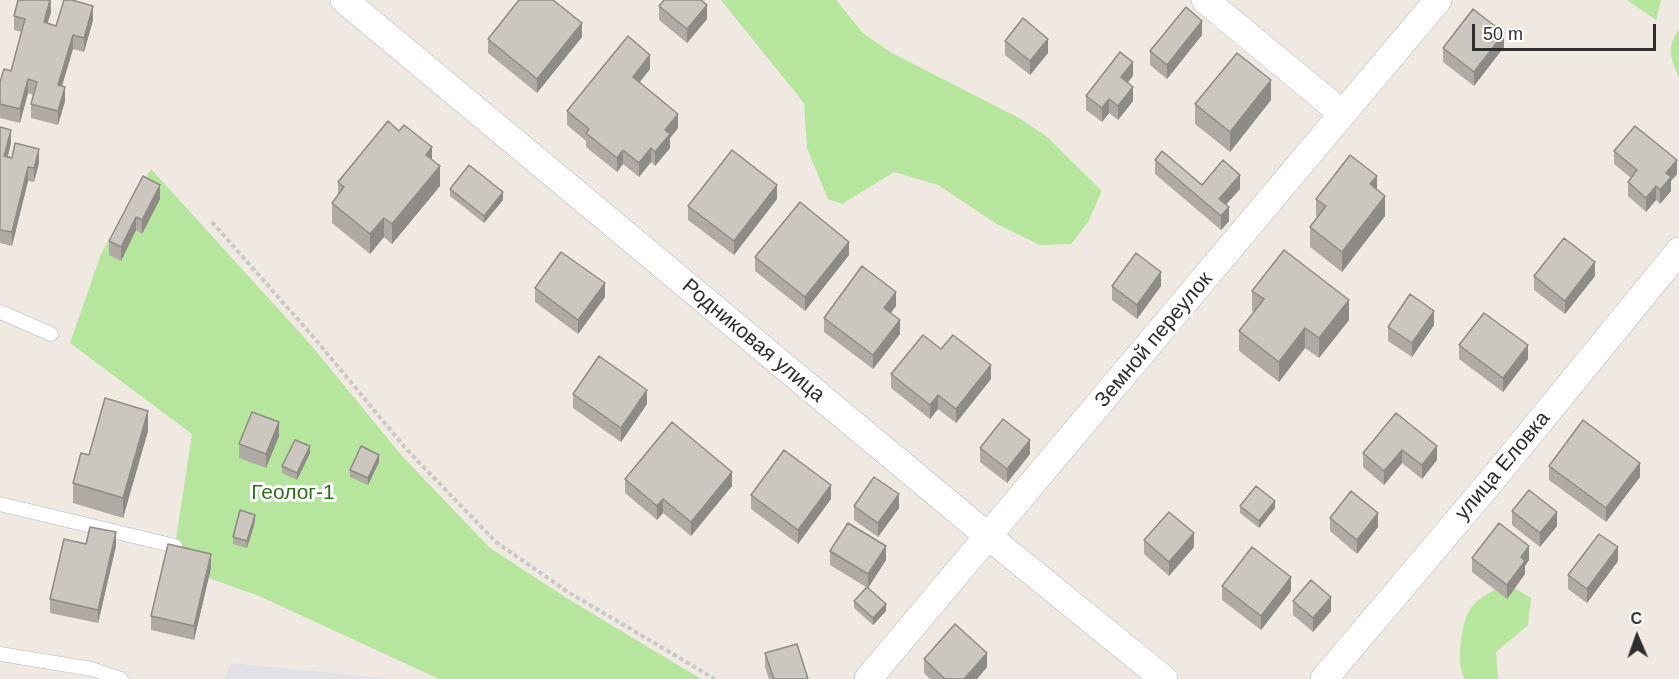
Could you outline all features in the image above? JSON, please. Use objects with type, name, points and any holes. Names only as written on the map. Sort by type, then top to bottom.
[{"type":"street","name":"Родниковая улица","points":[[344,0],[989,537],[1164,679]]},
{"type":"street","points":[[1205,0],[1343,114]]},
{"type":"street","name":"Земной переулок","points":[[868,679],[1438,0]]},
{"type":"street","name":"улица Еловка","points":[[1324,679],[1492,480],[1679,251]]},
{"type":"lane","points":[[0,312],[51,334]]},
{"type":"lane","points":[[0,504],[175,546]]},
{"type":"lane","points":[[0,654],[92,669],[121,679]]},
{"type":"path","points":[[212,222],[316,340],[407,450],[496,542],[568,592],[715,679]]},
{"type":"shaded area","points":[[231,663],[394,679],[224,679]]},
{"type":"green space","points":[[721,0],[836,0],[863,33],[890,52],[1019,118],[1046,136],[1102,191],[1088,222],[1071,244],[1040,245],[997,224],[938,185],[894,172],[842,204],[828,199],[807,148],[804,103]]},
{"type":"green space","points":[[1627,0],[1661,0],[1656,20]]},
{"type":"green space","points":[[1679,29],[1679,77],[1671,47]]},
{"type":"green space","name":"Геолог-1","points":[[151,169],[310,344],[402,456],[490,548],[565,597],[701,679],[439,679],[259,596],[172,565],[192,434],[70,343],[101,254]]},
{"type":"green space","points":[[1506,583],[1531,598],[1528,625],[1496,652],[1498,679],[1465,679],[1460,663],[1460,652],[1466,618],[1475,603]]},
{"type":"building","points":[[18,0],[50,0],[44,22],[56,26],[64,0],[93,6],[84,38],[73,35],[58,85],[65,87],[58,111],[31,104],[37,82],[28,79],[20,109],[0,104],[0,82],[4,69],[11,71],[25,19],[14,16]]},
{"type":"building","points":[[519,0],[553,0],[582,23],[537,79],[488,39]]},
{"type":"building","points":[[664,0],[701,0],[707,5],[687,29],[659,6]]},
{"type":"building","points":[[1186,7],[1202,21],[1167,65],[1150,51]]},
{"type":"building","points":[[1473,9],[1504,33],[1474,72],[1443,48]]},
{"type":"building","points":[[1023,18],[1048,39],[1030,61],[1005,41]]},
{"type":"building","points":[[628,36],[650,55],[633,77],[678,114],[665,130],[670,134],[655,152],[651,148],[639,163],[623,150],[617,158],[586,133],[589,129],[567,111]]},
{"type":"building","points":[[1120,52],[1133,62],[1121,77],[1133,87],[1118,106],[1109,99],[1102,108],[1086,96]]},
{"type":"building","points":[[1237,53],[1271,80],[1230,132],[1195,104]]},
{"type":"building","points":[[388,121],[399,131],[404,125],[432,147],[426,155],[440,166],[392,224],[384,218],[370,234],[332,203],[344,187],[338,182]]},
{"type":"building","points":[[1635,126],[1677,160],[1666,173],[1671,177],[1660,190],[1656,186],[1646,198],[1628,182],[1637,170],[1614,151]]},
{"type":"building","points":[[0,127],[11,130],[4,156],[12,158],[15,143],[39,149],[34,168],[28,167],[12,232],[0,230]]},
{"type":"building","points":[[732,150],[777,185],[734,241],[688,206]]},
{"type":"building","points":[[1162,151],[1202,185],[1223,160],[1240,175],[1219,199],[1229,207],[1221,216],[1155,160]]},
{"type":"building","points":[[1350,155],[1377,176],[1370,184],[1385,196],[1342,252],[1310,227],[1326,206],[1316,199]]},
{"type":"building","points":[[469,165],[503,192],[484,216],[450,189]]},
{"type":"building","points":[[143,176],[160,185],[142,220],[136,217],[121,247],[109,241]]},
{"type":"building","points":[[800,202],[849,242],[805,297],[755,257]]},
{"type":"building","points":[[1564,238],[1595,262],[1565,301],[1534,276]]},
{"type":"building","points":[[1284,250],[1349,300],[1319,338],[1305,328],[1279,362],[1239,331],[1264,299],[1252,291]]},
{"type":"building","points":[[561,252],[605,283],[578,320],[535,288]]},
{"type":"building","points":[[1136,253],[1161,272],[1137,305],[1112,286]]},
{"type":"building","points":[[862,266],[896,292],[884,308],[900,320],[873,355],[824,318]]},
{"type":"building","points":[[1410,294],[1434,311],[1412,343],[1388,327]]},
{"type":"building","points":[[1484,313],[1528,345],[1503,378],[1459,345]]},
{"type":"building","points":[[923,335],[941,349],[953,335],[991,365],[956,409],[938,395],[930,405],[891,374]]},
{"type":"building","points":[[599,356],[647,390],[621,428],[573,394]]},
{"type":"building","points":[[105,398],[148,411],[123,498],[73,483],[81,453],[89,455]]},
{"type":"building","points":[[252,412],[279,422],[266,454],[239,444]]},
{"type":"building","points":[[1396,413],[1437,446],[1422,465],[1402,450],[1384,471],[1363,453]]},
{"type":"building","points":[[1003,419],[1030,440],[1007,469],[980,448]]},
{"type":"building","points":[[1583,420],[1640,463],[1606,508],[1549,466]]},
{"type":"building","points":[[672,422],[732,472],[691,522],[663,499],[657,506],[625,479]]},
{"type":"building","points":[[295,440],[310,446],[297,473],[282,466]]},
{"type":"building","points":[[361,446],[379,455],[368,478],[350,470]]},
{"type":"building","points":[[784,450],[831,485],[798,530],[751,495]]},
{"type":"building","points":[[874,477],[899,494],[878,523],[854,506]]},
{"type":"building","points":[[1256,486],[1275,501],[1259,521],[1240,506]]},
{"type":"building","points":[[1529,490],[1557,512],[1540,533],[1512,511]]},
{"type":"building","points":[[1351,491],[1378,513],[1357,540],[1330,518]]},
{"type":"building","points":[[240,510],[255,515],[247,541],[233,537]]},
{"type":"building","points":[[1169,512],[1194,533],[1169,562],[1144,540]]},
{"type":"building","points":[[848,523],[886,546],[868,574],[830,551]]},
{"type":"building","points":[[1499,523],[1529,546],[1521,557],[1525,561],[1507,585],[1472,558]]},
{"type":"building","points":[[90,527],[116,532],[98,610],[50,599],[64,539],[86,544]]},
{"type":"building","points":[[1599,534],[1618,547],[1587,589],[1568,575]]},
{"type":"building","points":[[168,544],[211,554],[194,626],[151,616]]},
{"type":"building","points":[[1252,547],[1291,577],[1261,616],[1222,586]]},
{"type":"building","points":[[1311,580],[1331,597],[1313,618],[1293,601]]},
{"type":"building","points":[[867,587],[886,604],[873,618],[854,601]]},
{"type":"building","points":[[955,624],[987,653],[964,679],[945,679],[924,659]]},
{"type":"building","points":[[797,644],[808,679],[774,679],[765,653]]}]
